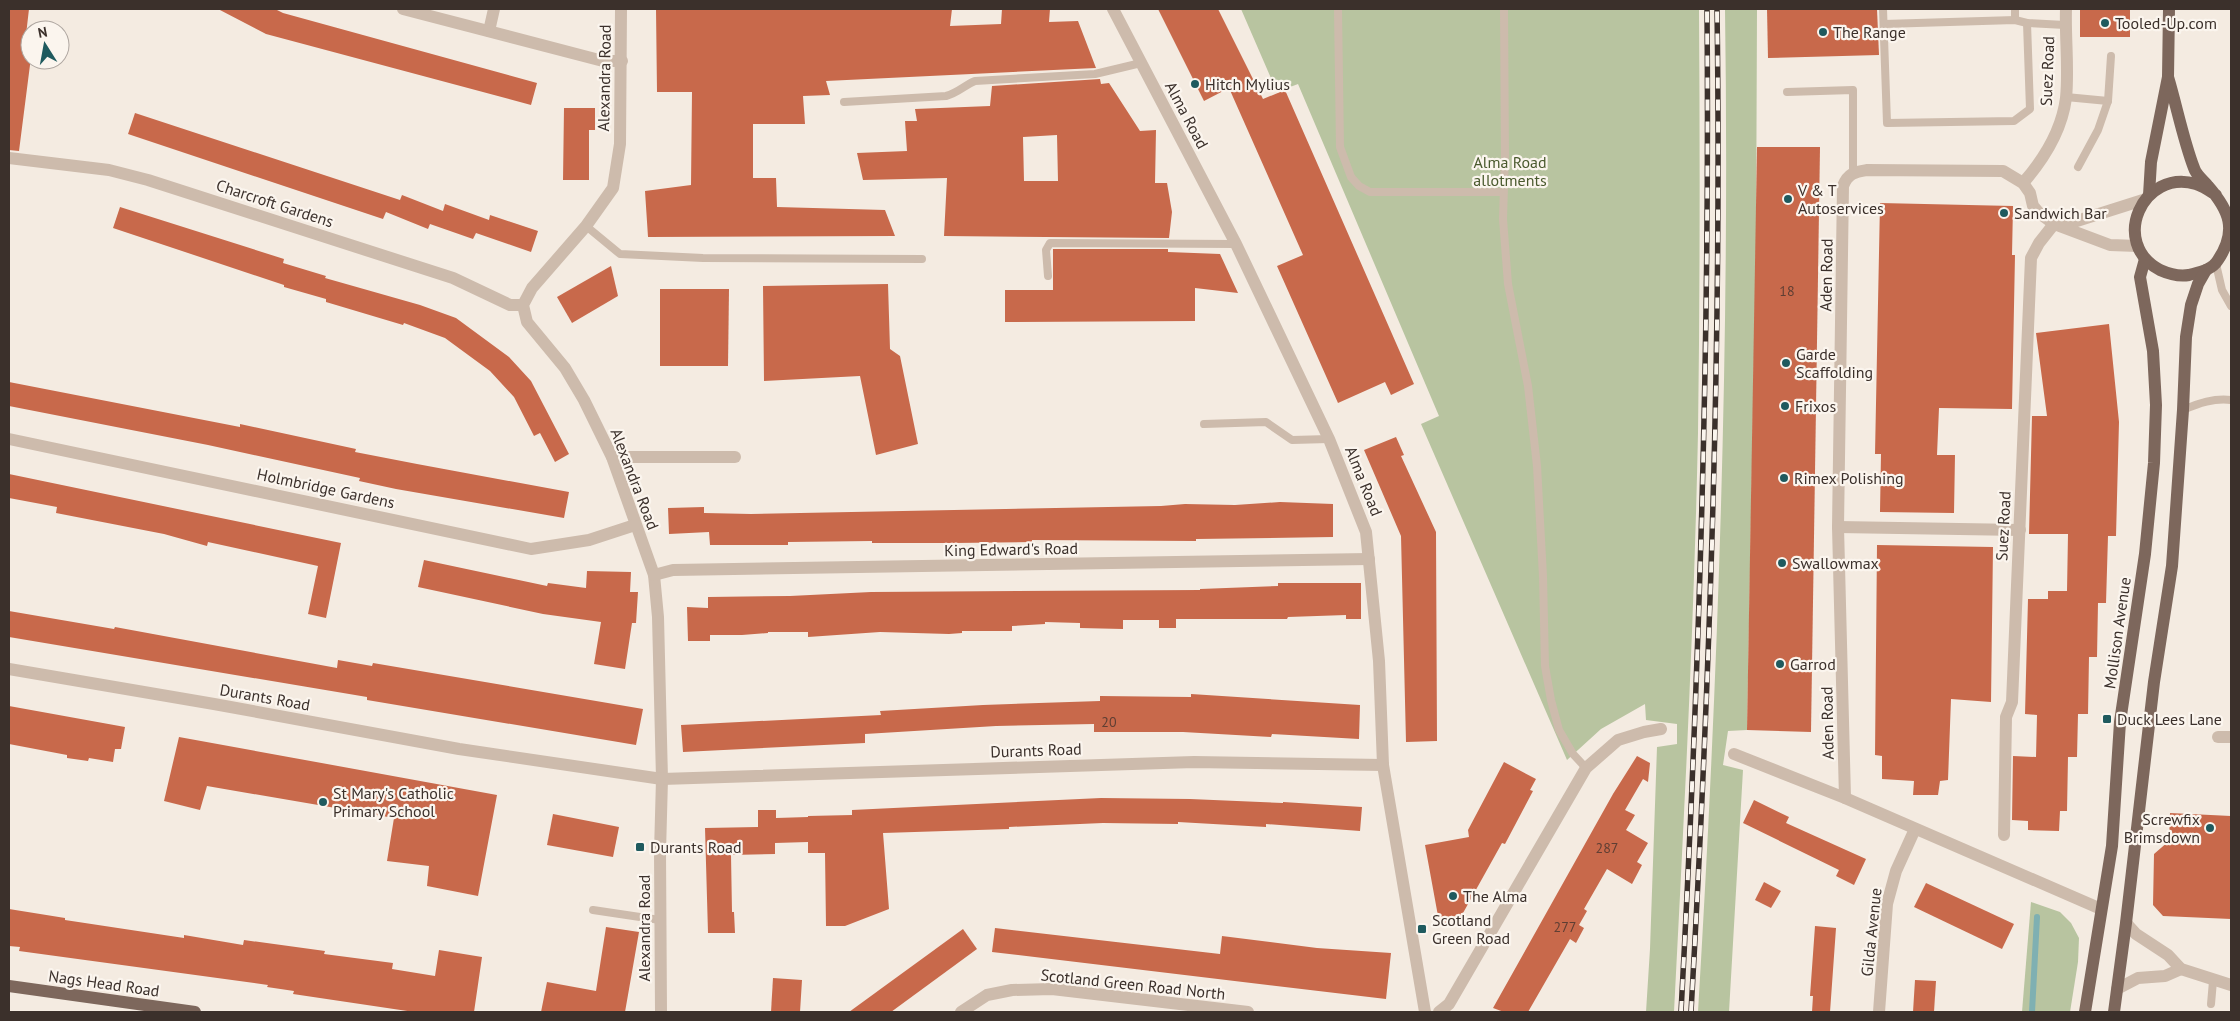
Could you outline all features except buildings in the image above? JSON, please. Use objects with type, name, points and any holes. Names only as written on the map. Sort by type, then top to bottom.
[{"type":"main road","points":[[2169,9],[2168,77],[2151,162],[2146,198],[2134,233],[2145,259],[2168,274],[2185,276],[2211,267]]},
{"type":"main road","points":[[2114,1012],[2154,682],[2172,566],[2183,410],[2186,336],[2193,298],[2198,284],[2228,248],[2230,226],[2228,208],[2194,171],[2168,77]]},
{"type":"main road","points":[[2146,198],[2162,186],[2182,181],[2198,184],[2216,195]]},
{"type":"main road","name":"Mollison Avenue","points":[[2085,1012],[2112,846],[2120,722],[2145,554],[2154,464],[2156,405],[2153,359],[2140,277],[2145,259]]},
{"type":"main road","name":"Nags Head Road","points":[[9,986],[195,1012]]},
{"type":"street","points":[[403,9],[603,61],[622,61]]},
{"type":"street","points":[[490,31],[494,9]]},
{"type":"street","name":"Alexandra Road","points":[[621,9],[620,144],[612,188],[586,226],[532,288],[523,305],[527,322],[565,368],[584,400],[612,457],[654,575],[658,617],[662,779],[661,1012]]},
{"type":"street","name":"Alma Road","points":[[1113,9],[1236,244],[1329,439],[1366,532],[1380,661],[1383,765],[1425,1012]]},
{"type":"street","name":"Suez Road","points":[[2024,183],[2042,160],[2062,113],[2066,97],[2066,9]]},
{"type":"street","name":"Charcroft Gardens","points":[[9,158],[109,170],[148,180],[453,278],[510,306],[523,305]]},
{"type":"street","points":[[1853,172],[1867,170],[2003,171],[2024,183],[2030,193],[2033,206],[2038,213],[2058,225],[2110,245],[2138,246]]},
{"type":"street","name":"Aden Road","points":[[1845,798],[1838,527],[1843,186],[1846,179],[1853,172]]},
{"type":"street","points":[[2058,225],[2146,198]]},
{"type":"street","name":"Suez Road","points":[[2004,835],[2006,717],[2012,702],[2031,258],[2042,239],[2058,225]]},
{"type":"street","name":"Holmbridge Gardens","points":[[9,439],[531,549],[589,540],[635,525]]},
{"type":"street","points":[[612,457],[735,457]]},
{"type":"street","points":[[1838,527],[2020,530]]},
{"type":"street","name":"King Edward's Road","points":[[654,575],[674,570],[1369,559]]},
{"type":"street","name":"Durants Road","points":[[9,670],[214,704],[459,749],[662,779],[1194,762],[1383,765]]},
{"type":"street","points":[[1439,1012],[1449,1004],[1586,768],[1618,740],[1661,728]]},
{"type":"street","points":[[2218,736],[2231,737]]},
{"type":"street","points":[[1734,754],[1845,798],[2101,909]]},
{"type":"street","name":"Gilda Avenue","points":[[1880,1012],[1887,904],[1896,871],[1915,829]]},
{"type":"street","points":[[2126,923],[2136,934],[2168,955],[2181,970],[2231,985]]},
{"type":"street","points":[[2117,989],[2138,978],[2165,976],[2181,970]]},
{"type":"street","name":"Scotland Green Road North","points":[[961,1012],[986,995],[1012,990],[1032,989],[1052,989],[1248,1012]]},
{"type":"lane","points":[[1338,9],[1340,147],[1351,177],[1359,186],[1370,192],[1503,192]]},
{"type":"lane","points":[[1504,9],[1505,155],[1503,192],[1508,284],[1528,386],[1537,466],[1543,576],[1545,666],[1559,730],[1573,754],[1586,768]]},
{"type":"lane","points":[[1883,9],[1887,123],[2014,121],[2030,109],[2027,23]]},
{"type":"lane","points":[[2015,9],[2015,20]]},
{"type":"lane","points":[[1884,24],[2015,20],[2027,23],[2066,25]]},
{"type":"lane","points":[[2078,167],[2098,130],[2108,102],[2111,56]]},
{"type":"lane","points":[[844,102],[946,96],[956,94],[968,84],[976,81],[1095,74],[1141,63]]},
{"type":"lane","points":[[1787,92],[1853,90],[1853,172]]},
{"type":"lane","points":[[2066,97],[2108,102]]},
{"type":"lane","points":[[586,226],[620,254],[703,258],[922,259]]},
{"type":"lane","points":[[1048,276],[1046,250],[1050,244],[1236,244]]},
{"type":"lane","points":[[2211,267],[2231,306]]},
{"type":"lane","points":[[2183,410],[2199,403],[2223,399],[2231,400]]},
{"type":"lane","points":[[1204,424],[1266,422],[1292,440],[1329,439]]},
{"type":"lane","points":[[593,910],[660,920]]},
{"type":"lane","points":[[2211,1004],[2213,981]]},
{"type":"green space","name":"Alma Road allotments","points":[[1241,9],[1699,9],[1698,433],[1688,723],[1674,1012],[1646,1012],[1657,747],[1677,744],[1677,724],[1646,720],[1645,704],[1601,729],[1567,760],[1421,424],[1439,416],[1298,84],[1277,92]]},
{"type":"green space","points":[[1725,9],[1757,9],[1756,250],[1747,730],[1728,731],[1723,765],[1743,770],[1729,1012],[1698,1012],[1717,636],[1721,510],[1726,260]]},
{"type":"green space","points":[[2031,902],[2060,912],[2071,923],[2079,938],[2078,962],[2070,1012],[2022,1012]]},
{"type":"waterway","points":[[2032,1012],[2037,917]]},
{"type":"railway","points":[[1681,1012],[1702,511],[1707,260],[1707,9]]},
{"type":"railway","points":[[1691,1012],[1704,761],[1713,510],[1718,260],[1717,9]]},
{"type":"place","name":"Tooled-Up.com","points":[[2105,23]]},
{"type":"place","name":"The Range","points":[[1823,32]]},
{"type":"place","name":"Hitch Mylius","points":[[1195,84]]},
{"type":"place","name":"V & T Autoservices","points":[[1788,199]]},
{"type":"place","name":"Sandwich Bar","points":[[2004,213]]},
{"type":"place","name":"Garde Scaffolding","points":[[1786,363]]},
{"type":"place","name":"Frixos","points":[[1785,406]]},
{"type":"place","name":"Rimex Polishing","points":[[1784,478]]},
{"type":"place","name":"Swallowmax","points":[[1782,563]]},
{"type":"place","name":"Garrod","points":[[1780,664]]},
{"type":"place","name":"Duck Lees Lane","points":[[2107,719]]},
{"type":"place","name":"St Mary's Catholic Primary School","points":[[323,802]]},
{"type":"place","name":"Screwfix Brimsdown","points":[[2210,828]]},
{"type":"place","name":"Durants Road","points":[[640,847]]},
{"type":"place","name":"The Alma","points":[[1453,896]]},
{"type":"place","name":"Scotland Green Road","points":[[1422,929]]}]
